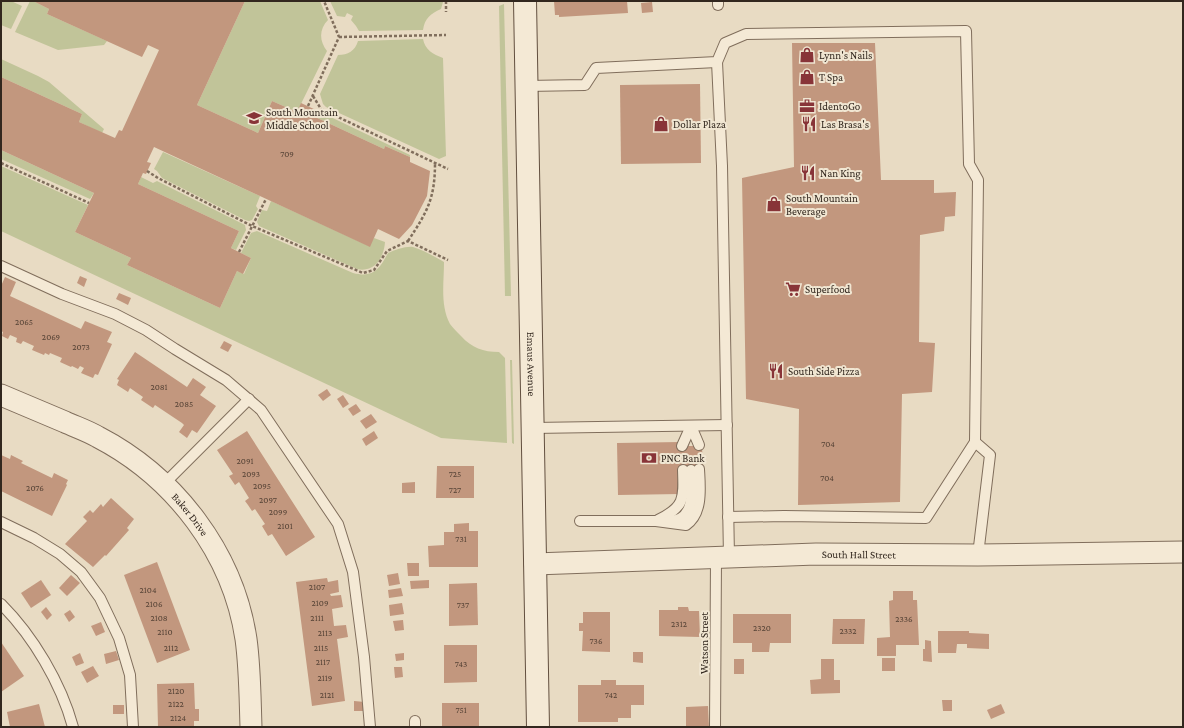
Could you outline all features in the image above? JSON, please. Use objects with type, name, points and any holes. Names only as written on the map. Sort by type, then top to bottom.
[{"type":"main road","name":"Emaus Avenue","points":[[525,1],[538,727]]},
{"type":"street","name":"Baker Drive","points":[[1,395],[98,436],[131,456],[164,484],[181,501],[209,539],[223,565],[237,601],[246,639],[250,678],[251,727]]},
{"type":"street","name":"South Hall Street","points":[[535,564],[816,554],[978,556],[1183,552]]},
{"type":"lane","points":[[526,86],[585,84],[596,68],[717,62],[725,43],[746,34],[966,31],[969,164],[978,180],[975,442],[926,518],[784,516],[728,517]]},
{"type":"lane","name":"Watson Street","points":[[715,727],[722,558],[728,517],[722,166],[717,62]]},
{"type":"lane","points":[[1,266],[62,294],[116,314],[146,330],[226,380],[261,410],[338,524],[354,572],[364,657],[370,727]]},
{"type":"lane","points":[[164,484],[249,399]]},
{"type":"lane","points":[[533,428],[727,425]]},
{"type":"lane","points":[[691,426],[691,446],[691,426]]},
{"type":"lane","points":[[975,442],[990,455],[978,556]]},
{"type":"lane","points":[[580,521],[656,521],[686,525],[692,521],[700,497],[691,470],[682,500],[678,507],[669,515],[656,521]]},
{"type":"lane","points":[[1,522],[34,538],[60,554],[81,572],[100,598],[120,638],[130,675],[133,727]]},
{"type":"lane","points":[[1,604],[15,618],[39,652],[61,694],[73,727]]},
{"type":"path","points":[[308,106],[339,37],[324,1]]},
{"type":"path","points":[[446,1],[446,12]]},
{"type":"path","points":[[339,37],[446,35]]},
{"type":"path","points":[[313,96],[321,109],[448,169]]},
{"type":"path","points":[[1,163],[88,203]]},
{"type":"path","points":[[147,171],[252,226],[363,274],[374,270],[387,251],[408,241],[426,213],[431,199],[435,182],[435,163]]},
{"type":"path","points":[[239,252],[266,199]]},
{"type":"path","points":[[408,241],[448,260]]},
{"type":"green space","points":[[1,1],[11,1],[22,6],[11,29],[1,25]]},
{"type":"green space","points":[[30,1],[49,9],[47,14],[107,41],[104,45],[58,50],[15,32]]},
{"type":"green space","points":[[245,1],[320,1],[328,20],[323,27],[321,35],[324,47],[327,51],[297,112],[272,101],[258,133],[197,105]]},
{"type":"green space","points":[[330,1],[443,2],[441,9],[427,19],[423,30],[359,31],[351,20],[353,16],[347,13],[345,17],[337,16]]},
{"type":"green space","points":[[504,4],[511,296],[505,296],[499,6]]},
{"type":"green space","points":[[423,39],[430,51],[443,58],[446,156],[439,159],[326,107],[323,104],[320,94],[338,55],[351,52],[358,41]]},
{"type":"green space","points":[[1,59],[49,82],[104,129],[102,133],[79,122],[82,114],[1,77]]},
{"type":"green space","points":[[316,110],[410,155],[410,157],[385,146],[384,149],[313,116]]},
{"type":"green space","points":[[1,150],[94,193],[90,199],[1,159]]},
{"type":"green space","points":[[163,152],[260,196],[256,206],[258,209],[252,220],[245,220],[162,178],[154,169]]},
{"type":"green space","points":[[1,166],[88,205],[75,232],[131,258],[127,265],[220,308],[237,271],[244,274],[251,258],[241,253],[251,233],[257,231],[353,273],[366,274],[375,271],[382,264],[388,253],[404,248],[413,247],[437,258],[444,262],[444,302],[450,324],[465,340],[474,346],[483,350],[499,352],[505,358],[507,443],[441,438],[1,231]]},
{"type":"green space","points":[[141,177],[153,183],[157,181],[245,225],[246,230],[236,250],[231,248],[239,231],[138,184]]},
{"type":"green space","points":[[271,201],[369,246],[374,238],[385,242],[383,254],[377,263],[368,269],[357,269],[259,226],[257,222],[262,210],[267,211]]},
{"type":"green space","points":[[510,360],[512,360],[514,444],[512,443]]},
{"type":"building","points":[[33,1],[245,1],[197,105],[258,133],[272,101],[297,112],[301,103],[316,110],[313,116],[384,149],[385,146],[410,157],[410,162],[430,171],[427,196],[412,225],[399,239],[378,229],[370,247],[154,147],[147,162],[151,163],[146,174],[143,173],[138,184],[239,231],[231,248],[251,258],[243,274],[237,271],[220,308],[127,265],[131,258],[75,232],[94,193],[1,150],[1,77],[82,114],[79,122],[115,138],[119,130],[122,131],[159,50],[148,45],[142,57],[47,14],[49,9]]},
{"type":"building","points":[[554,1],[627,1],[628,13],[559,17],[559,15],[555,15]]},
{"type":"building","points":[[652,2],[653,12],[642,13],[641,3]]},
{"type":"building","points":[[792,43],[875,43],[881,180],[934,180],[934,193],[956,192],[955,216],[945,217],[944,231],[920,235],[919,342],[935,343],[932,392],[902,394],[900,502],[798,505],[799,409],[746,399],[742,178],[794,167]]},
{"type":"building","name":"Dollar Plaza","points":[[700,84],[701,163],[621,164],[620,85]]},
{"type":"building","points":[[80,276],[87,279],[84,287],[77,283]]},
{"type":"building","points":[[5,277],[16,282],[10,296],[81,329],[85,321],[112,332],[107,342],[112,344],[98,375],[95,374],[93,378],[81,373],[84,368],[80,366],[78,369],[72,366],[71,367],[60,362],[62,358],[50,353],[49,355],[45,353],[44,355],[32,350],[34,346],[23,341],[21,344],[16,342],[17,338],[10,335],[8,339],[2,336],[1,286]]},
{"type":"building","points":[[119,293],[131,298],[128,305],[116,299]]},
{"type":"building","points":[[224,341],[232,345],[228,352],[220,348]]},
{"type":"building","points":[[135,352],[187,387],[193,378],[206,387],[200,395],[216,406],[197,433],[192,430],[187,438],[179,432],[184,425],[182,423],[155,405],[153,408],[141,400],[143,397],[130,388],[128,392],[117,385],[119,380],[117,379]]},
{"type":"building","points":[[327,389],[331,395],[323,401],[318,395]]},
{"type":"building","points":[[343,395],[349,404],[343,408],[337,399]]},
{"type":"building","points":[[356,404],[361,411],[353,416],[348,409]]},
{"type":"building","points":[[371,414],[377,422],[366,429],[360,421]]},
{"type":"building","points":[[247,431],[315,537],[286,556],[272,534],[268,536],[262,526],[265,524],[255,509],[252,511],[245,501],[249,498],[239,482],[235,485],[229,476],[233,474],[217,450]]},
{"type":"building","points":[[374,431],[378,438],[366,446],[362,439]]},
{"type":"building","name":"PNC Bank","points":[[680,442],[680,446],[702,446],[703,469],[680,494],[618,495],[617,443]]},
{"type":"building","points":[[1,455],[10,459],[11,455],[23,461],[21,463],[52,478],[54,473],[68,480],[52,516],[1,491]]},
{"type":"building","points":[[437,466],[474,466],[474,498],[436,498]]},
{"type":"building","points":[[415,482],[415,493],[402,493],[402,483]]},
{"type":"building","points":[[111,498],[134,519],[127,528],[129,530],[106,556],[105,555],[93,567],[65,544],[87,521],[83,517],[90,510],[93,513],[101,504],[103,507]]},
{"type":"building","points":[[469,523],[469,531],[478,531],[478,567],[429,567],[428,546],[444,545],[444,532],[454,532],[454,524]]},
{"type":"building","points":[[157,562],[190,650],[157,663],[124,575]]},
{"type":"building","points":[[407,563],[419,563],[419,576],[408,576]]},
{"type":"building","points":[[398,573],[400,584],[389,586],[387,575]]},
{"type":"building","points":[[71,575],[80,583],[67,596],[59,588]]},
{"type":"building","points":[[327,578],[328,582],[338,580],[339,592],[330,594],[331,596],[341,595],[343,607],[332,609],[334,626],[346,625],[348,637],[337,639],[345,701],[312,706],[296,582]]},
{"type":"building","points":[[41,580],[51,595],[31,608],[21,593]]},
{"type":"building","points":[[429,580],[429,588],[411,589],[410,581]]},
{"type":"building","points":[[477,583],[478,625],[449,626],[449,584]]},
{"type":"building","points":[[401,588],[403,596],[389,598],[388,590]]},
{"type":"building","points":[[893,591],[913,591],[913,600],[917,600],[919,645],[896,645],[896,656],[877,656],[877,638],[890,637],[889,601],[893,600]]},
{"type":"building","points":[[402,603],[404,614],[390,616],[389,605]]},
{"type":"building","points":[[46,607],[52,615],[47,620],[41,612]]},
{"type":"building","points":[[678,607],[688,607],[689,611],[699,611],[700,637],[659,636],[659,610],[678,610]]},
{"type":"building","points":[[70,610],[75,617],[69,622],[64,614]]},
{"type":"building","points":[[583,612],[610,612],[610,652],[582,651],[583,631],[579,631],[579,623],[583,623]]},
{"type":"building","points":[[733,614],[791,614],[791,643],[770,643],[769,652],[752,652],[752,643],[733,643]]},
{"type":"building","points":[[833,619],[865,619],[864,644],[832,644]]},
{"type":"building","points":[[403,620],[404,630],[395,631],[393,621]]},
{"type":"building","points":[[101,622],[105,632],[96,636],[91,626]]},
{"type":"building","points":[[938,631],[969,631],[969,633],[989,634],[989,649],[967,648],[967,644],[957,644],[956,653],[938,653]]},
{"type":"building","points":[[925,640],[931,641],[932,662],[923,661]]},
{"type":"building","points":[[1,642],[24,676],[1,692]]},
{"type":"building","points":[[444,645],[477,645],[477,682],[444,683]]},
{"type":"building","points":[[116,651],[119,660],[106,664],[104,654]]},
{"type":"building","points":[[633,652],[643,652],[643,663],[633,662]]},
{"type":"building","points":[[80,653],[84,663],[76,666],[72,657]]},
{"type":"building","points":[[404,653],[404,660],[396,661],[395,654]]},
{"type":"building","points":[[882,658],[895,658],[895,671],[882,671]]},
{"type":"building","points":[[734,659],[744,659],[744,674],[734,674]]},
{"type":"building","points":[[821,659],[834,659],[834,680],[840,680],[840,693],[811,694],[810,680],[821,679]]},
{"type":"building","points":[[93,666],[99,676],[87,683],[81,672]]},
{"type":"building","points":[[394,667],[402,667],[403,677],[395,678]]},
{"type":"building","points":[[601,680],[616,680],[616,685],[644,685],[644,705],[631,705],[631,718],[618,718],[618,722],[578,722],[578,685],[601,685]]},
{"type":"building","points":[[194,683],[195,709],[199,709],[199,721],[194,721],[194,727],[158,727],[157,684]]},
{"type":"building","points":[[942,700],[952,700],[952,711],[943,711]]},
{"type":"building","points":[[354,701],[365,702],[365,711],[354,711]]},
{"type":"building","points":[[442,703],[479,703],[479,727],[442,727]]},
{"type":"building","points":[[39,704],[45,727],[10,727],[7,712]]},
{"type":"building","points":[[1001,704],[1005,713],[991,719],[987,710]]},
{"type":"building","points":[[113,705],[124,705],[124,714],[113,714]]},
{"type":"building","points":[[708,706],[709,727],[686,727],[686,707]]},
{"type":"place","name":"Lynn's Nails","points":[[807,55]]},
{"type":"place","name":"T Spa","points":[[807,77]]},
{"type":"place","name":"IdentoGo","points":[[807,106]]},
{"type":"place","name":"South Mountain Middle School","points":[[254,118]]},
{"type":"place","name":"Dollar Plaza","points":[[661,124]]},
{"type":"place","name":"Las Brasa's","points":[[809,124]]},
{"type":"place","name":"Nan King","points":[[808,173]]},
{"type":"place","name":"South Mountain Beverage","points":[[774,204]]},
{"type":"place","name":"Superfood","points":[[793,289]]},
{"type":"place","name":"South Side Pizza","points":[[776,371]]},
{"type":"place","name":"PNC Bank","points":[[649,458]]}]
